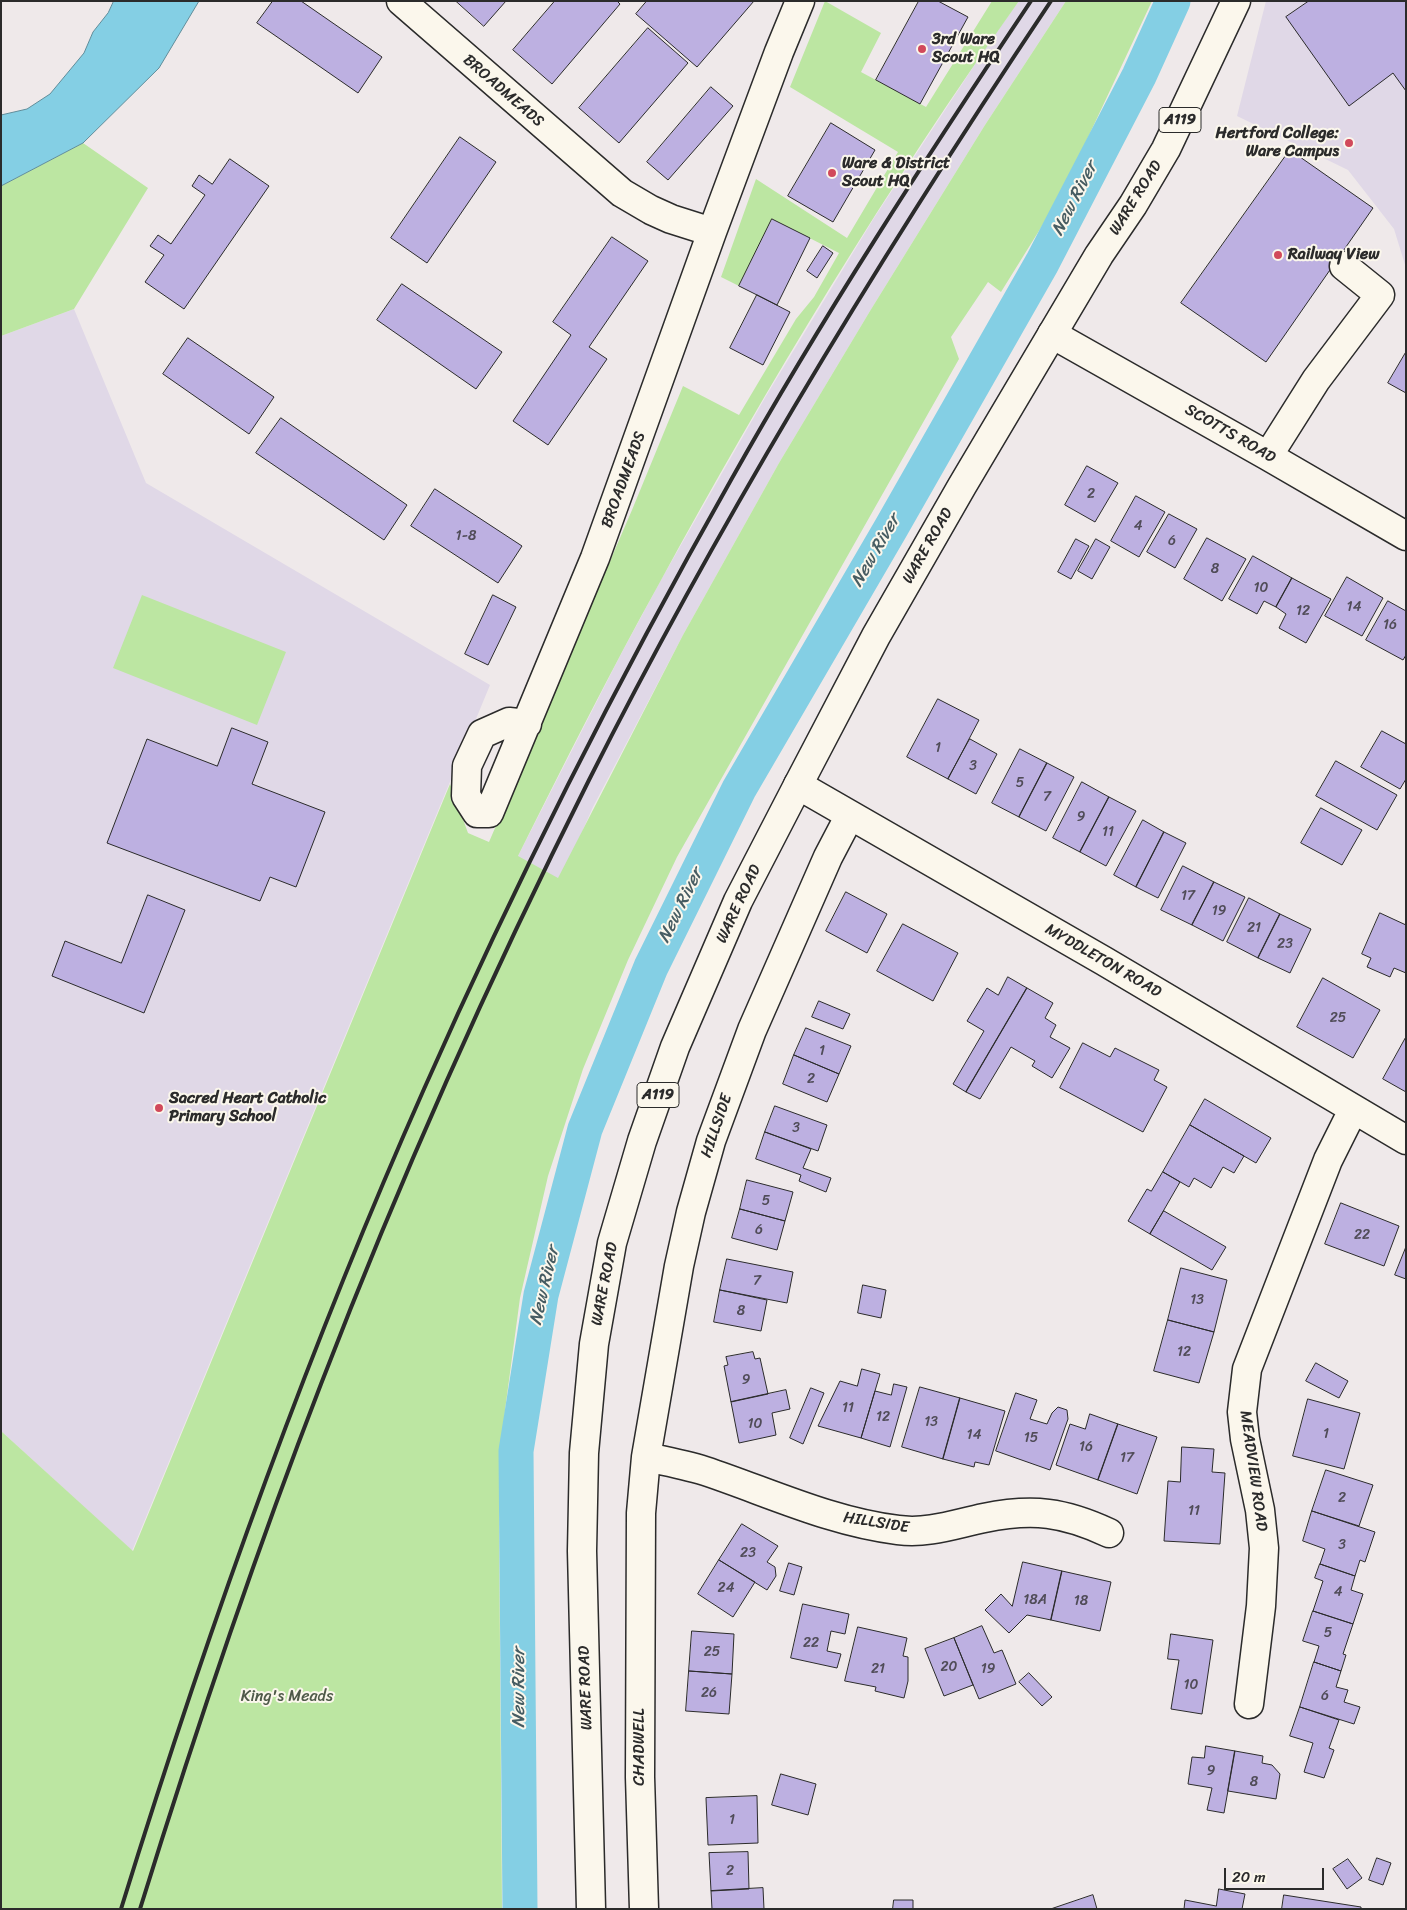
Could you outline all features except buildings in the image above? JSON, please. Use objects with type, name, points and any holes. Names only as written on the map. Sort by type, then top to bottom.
[{"type":"street","name":"BROADMEADS","points":[[401,1],[622,193],[671,220],[712,232]]},
{"type":"street","name":"BROADMEADS","points":[[526,724],[595,558],[712,232],[800,1]]},
{"type":"street","name":"WARE ROAD","points":[[591,1909],[582,1551],[584,1453],[594,1344],[612,1243],[642,1142],[675,1047],[738,901],[798,785],[876,636],[1099,255],[1133,205],[1166,149],[1236,1]]},
{"type":"street","points":[[1268,456],[1316,380],[1380,295],[1344,266]]},
{"type":"street","name":"SCOTTS ROAD","points":[[1052,334],[1406,536]]},
{"type":"street","name":"MYDDLETON ROAD","points":[[798,785],[1104,961],[1406,1140]]},
{"type":"street","name":"HILLSIDE","points":[[640,1586],[641,1513],[646,1457],[679,1266],[691,1212],[711,1141],[752,1030],[828,857],[850,815]]},
{"type":"street","name":"MEADVIEW ROAD","points":[[1249,1704],[1261,1606],[1264,1548],[1260,1510],[1245,1438],[1242,1412],[1247,1368],[1328,1160],[1353,1110]]},
{"type":"street","name":"HILLSIDE","points":[[646,1457],[704,1471],[833,1516],[899,1530],[941,1529],[984,1518],[1026,1512],[1048,1513],[1082,1520],[1110,1533]]},
{"type":"street","name":"CHADWELL","points":[[640,1586],[640,1777],[644,1909]]},
{"type":"shaded area","points":[[1019,1],[1066,1],[985,125],[779,463],[683,635],[593,807],[110,1909],[516,860],[620,656],[766,396],[874,218],[991,40]]},
{"type":"shaded area","name":"Hertford College: Ware Campus","points":[[1266,1],[1406,1],[1406,268],[1394,229],[1348,170],[1237,116]]},
{"type":"shaded area","name":"Sacred Heart Catholic Primary School","points":[[74,309],[146,483],[490,685],[132,1551],[1,1431],[1,336]]},
{"type":"green space","name":"King's Meads","points":[[825,1],[881,33],[861,72],[926,107],[992,1],[1019,1],[923,142],[831,286],[701,507],[605,684],[518,856],[558,878],[683,635],[779,463],[985,125],[1066,1],[1152,1],[1060,197],[1001,292],[988,282],[951,337],[959,359],[677,857],[628,960],[583,1069],[548,1176],[520,1298],[505,1410],[499,1520],[502,1909],[1,1909],[1,1431],[133,1551],[450,784],[468,833],[489,842],[632,510],[683,386],[739,415],[796,319],[814,297],[839,253],[772,219],[739,286],[721,277],[756,179],[847,238],[898,152],[790,87]]},
{"type":"green space","points":[[83,143],[148,188],[74,309],[1,336],[1,186]]},
{"type":"green space","points":[[142,595],[286,652],[257,725],[113,668]]},
{"type":"water","points":[[114,1],[199,1],[159,68],[83,143],[1,186],[1,115],[27,109],[50,94],[84,53],[93,32],[108,13]]},
{"type":"waterway","name":"New River","points":[[520,1909],[516,1451],[541,1295],[585,1129],[651,967],[739,789],[1042,263],[1139,76],[1173,1]]},
{"type":"railway","points":[[121,1909],[188,1701],[260,1494],[299,1392],[381,1189],[424,1089],[495,934],[609,705],[689,554],[766,419],[876,238],[1031,1]]},
{"type":"railway","points":[[140,1909],[226,1645],[272,1514],[321,1384],[414,1155],[516,929],[641,679],[751,481],[867,287],[988,95],[1051,1]]},
{"type":"place","name":"3rd Ware Scout HQ","points":[[922,49]]},
{"type":"place","name":"Hertford College: Ware Campus","points":[[1349,143]]},
{"type":"place","name":"Ware & District Scout HQ","points":[[832,173]]},
{"type":"place","name":"Railway View","points":[[1278,255]]},
{"type":"place","name":"Sacred Heart Catholic Primary School","points":[[159,1108]]}]
